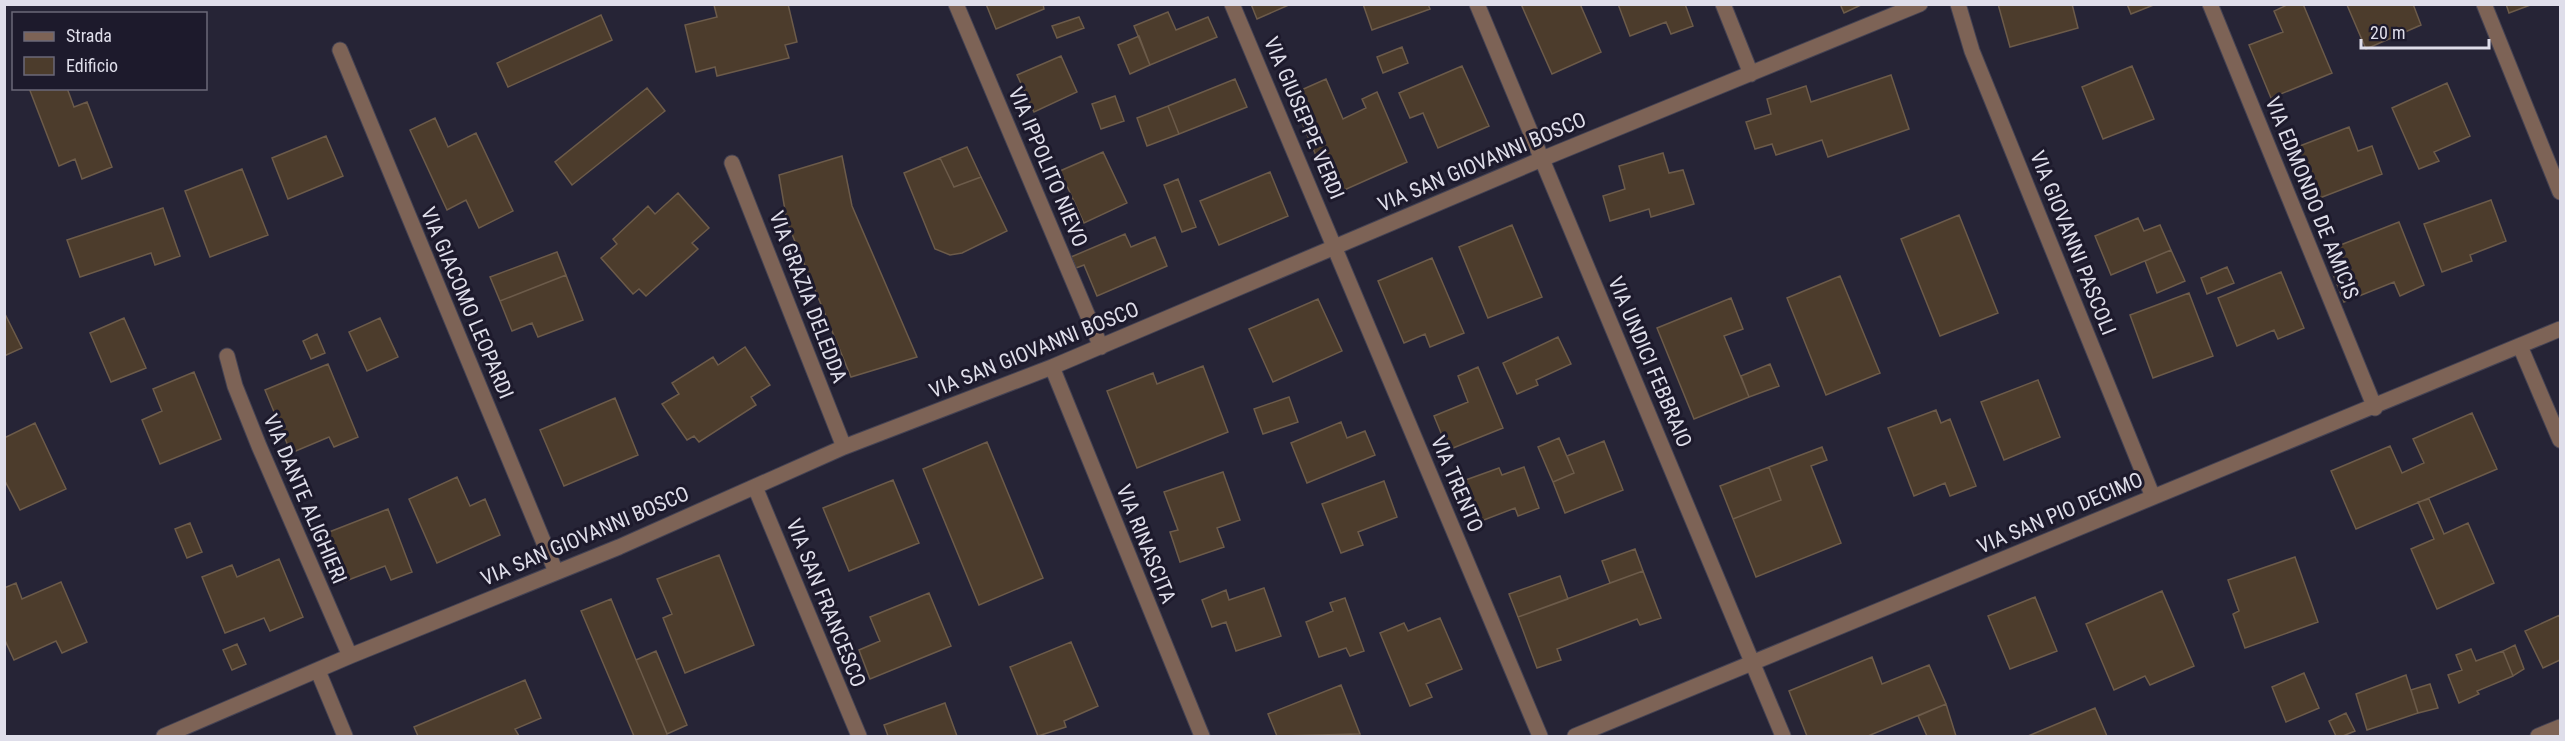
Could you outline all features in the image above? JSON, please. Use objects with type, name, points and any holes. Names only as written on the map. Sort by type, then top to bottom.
[{"type":"street","name":"VIA IPPOLITO NIEVO","points":[[956,4],[1101,346]]},
{"type":"street","name":"VIA GIUSEPPE VERDI","points":[[1232,4],[1336,247]]},
{"type":"street","name":"VIA UNDICI FEBBRAIO","points":[[1477,4],[1783,736]]},
{"type":"street","points":[[1723,4],[1751,74]]},
{"type":"street","name":"VIA SAN GIOVANNI BOSCO","points":[[164,736],[350,656],[556,572],[844,447],[1052,367],[1542,159],[1920,4]]},
{"type":"street","name":"VIA GIOVANNI PASCOLI","points":[[1958,4],[1972,51],[2153,496]]},
{"type":"street","name":"VIA EDMONDO DE AMICIS","points":[[2210,4],[2375,408]]},
{"type":"street","points":[[2484,4],[2560,192]]},
{"type":"street","name":"VIA GIACOMO LEOPARDI","points":[[340,50],[556,572]]},
{"type":"street","name":"VIA GRAZIA DELEDDA","points":[[732,163],[844,447]]},
{"type":"street","name":"VIA TRENTO","points":[[1336,247],[1540,736]]},
{"type":"street","name":"VIA SAN PIO DECIMO","points":[[1575,736],[2153,496],[2375,408],[2560,329]]},
{"type":"street","points":[[2520,346],[2560,440]]},
{"type":"street","name":"VIA DANTE ALIGHIERI","points":[[227,356],[235,386],[259,447],[350,656]]},
{"type":"street","name":"VIA RINASCITA","points":[[1052,367],[1202,736]]},
{"type":"street","name":"VIA SAN FRANCESCO","points":[[755,487],[859,736]]},
{"type":"street","points":[[318,670],[345,736]]},
{"type":"street","points":[[2538,736],[2560,727]]},
{"type":"building","points":[[788,4],[797,42],[785,45],[789,58],[717,76],[715,67],[696,72],[685,25],[717,17],[714,5]]},
{"type":"building","points":[[986,4],[1043,4],[1044,9],[996,29]]},
{"type":"building","points":[[1251,4],[1291,4],[1257,19]]},
{"type":"building","points":[[1363,4],[1428,4],[1430,9],[1372,30]]},
{"type":"building","points":[[1521,4],[1580,4],[1601,52],[1552,74]]},
{"type":"building","points":[[1618,4],[1685,4],[1693,26],[1671,34],[1666,22],[1630,36]]},
{"type":"building","points":[[1840,4],[1863,4],[1844,13]]},
{"type":"building","points":[[1998,4],[2072,4],[2078,28],[2010,47]]},
{"type":"building","points":[[2127,4],[2156,4],[2131,14]]},
{"type":"building","points":[[2289,4],[2303,4],[2332,73],[2271,98],[2249,45],[2283,32],[2274,11]]},
{"type":"building","points":[[2413,4],[2421,25],[2366,49],[2347,5]]},
{"type":"building","points":[[2506,4],[2533,4],[2509,13]]},
{"type":"building","points":[[1168,12],[1176,30],[1208,17],[1217,37],[1150,65],[1134,26]]},
{"type":"building","points":[[601,15],[612,40],[508,87],[497,63]]},
{"type":"building","points":[[1079,17],[1084,28],[1057,38],[1052,26]]},
{"type":"building","points":[[1139,36],[1150,65],[1130,74],[1118,45]]},
{"type":"building","points":[[1402,47],[1408,63],[1383,73],[1377,57]]},
{"type":"building","points":[[1061,56],[1077,92],[1034,112],[1017,75]]},
{"type":"building","points":[[1462,66],[1489,126],[1438,148],[1423,113],[1410,118],[1399,93]]},
{"type":"building","points":[[2132,66],[2154,119],[2103,139],[2082,87]]},
{"type":"building","points":[[1891,75],[1909,129],[1828,157],[1822,140],[1776,155],[1772,144],[1755,149],[1746,122],[1771,114],[1767,99],[1806,86],[1811,102]]},
{"type":"building","points":[[1235,79],[1247,107],[1179,134],[1168,106]]},
{"type":"building","points":[[1326,79],[1343,119],[1366,108],[1362,99],[1377,92],[1407,162],[1333,195],[1290,95]]},
{"type":"building","points":[[2447,83],[2470,136],[2434,152],[2439,161],[2419,169],[2392,108]]},
{"type":"building","points":[[647,88],[665,111],[572,185],[555,162]]},
{"type":"building","points":[[30,90],[68,90],[74,107],[87,102],[112,167],[82,179],[75,159],[59,166]]},
{"type":"building","points":[[1115,96],[1124,121],[1101,129],[1092,104]]},
{"type":"building","points":[[1168,106],[1179,134],[1147,146],[1137,118]]},
{"type":"building","points":[[435,118],[448,147],[476,133],[513,211],[479,228],[466,200],[447,210],[410,130]]},
{"type":"building","points":[[2349,127],[2358,151],[2372,146],[2382,174],[2312,201],[2292,149]]},
{"type":"building","points":[[326,136],[343,176],[288,199],[272,158]]},
{"type":"building","points":[[967,147],[981,177],[954,187],[940,158]]},
{"type":"building","points":[[1103,152],[1127,203],[1084,223],[1060,171]]},
{"type":"building","points":[[1663,153],[1669,173],[1683,170],[1694,204],[1651,217],[1649,209],[1610,221],[1603,196],[1625,189],[1619,166]]},
{"type":"building","points":[[842,156],[852,206],[917,357],[851,377],[787,222],[779,175]]},
{"type":"building","points":[[940,158],[954,187],[981,177],[1007,231],[962,253],[950,255],[935,249],[904,173]]},
{"type":"building","points":[[242,169],[268,235],[210,257],[185,191]]},
{"type":"building","points":[[1270,172],[1288,216],[1219,245],[1200,201]]},
{"type":"building","points":[[1178,179],[1196,227],[1182,232],[1164,185]]},
{"type":"building","points":[[678,193],[709,228],[692,243],[698,249],[646,296],[639,289],[633,294],[601,258],[617,244],[613,239],[648,206],[655,214]]},
{"type":"building","points":[[2491,200],[2506,241],[2470,255],[2472,261],[2442,272],[2424,224]]},
{"type":"building","points":[[163,208],[180,256],[155,265],[151,253],[80,277],[67,240]]},
{"type":"building","points":[[1959,215],[1998,313],[1940,336],[1901,239]]},
{"type":"building","points":[[2138,218],[2144,231],[2160,225],[2171,250],[2111,275],[2095,236]]},
{"type":"building","points":[[2399,222],[2424,285],[2400,296],[2394,282],[2344,302],[2331,269],[2345,263],[2338,246]]},
{"type":"building","points":[[1512,225],[1542,297],[1488,318],[1459,247]]},
{"type":"building","points":[[1125,234],[1131,247],[1155,237],[1167,266],[1097,296],[1084,265],[1076,268],[1071,257]]},
{"type":"building","points":[[2171,250],[2185,281],[2157,293],[2145,261]]},
{"type":"building","points":[[557,252],[566,275],[500,301],[490,277]]},
{"type":"building","points":[[1432,258],[1464,333],[1430,347],[1425,334],[1404,343],[1378,281]]},
{"type":"building","points":[[2227,267],[2234,283],[2207,294],[2201,278]]},
{"type":"building","points":[[2281,272],[2304,328],[2278,339],[2274,330],[2237,346],[2218,298]]},
{"type":"building","points":[[566,275],[583,320],[538,337],[532,323],[512,331],[500,301]]},
{"type":"building","points":[[1840,276],[1880,373],[1826,395],[1787,298]]},
{"type":"building","points":[[2189,293],[2213,356],[2153,378],[2130,315]]},
{"type":"building","points":[[1731,298],[1743,329],[1724,336],[1749,397],[1694,419],[1657,328]]},
{"type":"building","points":[[1318,299],[1342,351],[1273,382],[1249,329]]},
{"type":"building","points":[[4,312],[22,348],[4,356]]},
{"type":"building","points":[[124,318],[146,368],[111,382],[90,333]]},
{"type":"building","points":[[380,318],[398,357],[367,371],[349,332]]},
{"type":"building","points":[[317,334],[325,353],[311,359],[303,341]]},
{"type":"building","points":[[1558,337],[1571,364],[1536,380],[1538,385],[1517,394],[1503,363]]},
{"type":"building","points":[[745,347],[770,385],[751,397],[756,405],[699,442],[694,436],[687,440],[662,404],[679,394],[672,383],[713,357],[718,365]]},
{"type":"building","points":[[328,364],[358,437],[334,447],[329,437],[291,453],[265,390]]},
{"type":"building","points":[[1770,364],[1779,386],[1749,397],[1741,376]]},
{"type":"building","points":[[1203,366],[1228,432],[1137,468],[1107,391],[1153,373],[1157,384]]},
{"type":"building","points":[[1478,367],[1503,428],[1448,450],[1434,416],[1468,402],[1458,376]]},
{"type":"building","points":[[194,372],[221,439],[160,464],[142,420],[162,411],[153,389]]},
{"type":"building","points":[[2038,380],[2060,437],[2004,460],[1981,402]]},
{"type":"building","points":[[1289,397],[1298,422],[1263,434],[1254,409]]},
{"type":"building","points":[[615,398],[638,455],[564,486],[540,430]]},
{"type":"building","points":[[1936,410],[1941,423],[1950,419],[1976,486],[1950,496],[1945,483],[1914,496],[1888,428]]},
{"type":"building","points":[[2472,413],[2497,469],[2356,529],[2331,471],[2390,446],[2402,473],[2424,463],[2413,439]]},
{"type":"building","points":[[1341,422],[1347,438],[1365,431],[1375,455],[1307,483],[1291,443]]},
{"type":"building","points":[[35,423],[66,489],[20,510],[4,479],[4,438]]},
{"type":"building","points":[[1559,438],[1574,473],[1553,482],[1538,447]]},
{"type":"building","points":[[1604,441],[1623,490],[1565,513],[1553,482],[1574,473],[1567,456]]},
{"type":"building","points":[[987,442],[1043,578],[979,605],[923,469]]},
{"type":"building","points":[[1822,447],[1827,460],[1811,466],[1841,543],[1756,577],[1733,519],[1781,500],[1769,467]]},
{"type":"building","points":[[1524,467],[1539,508],[1518,516],[1515,508],[1476,523],[1460,482],[1499,468],[1502,475]]},
{"type":"building","points":[[1769,467],[1781,500],[1733,519],[1720,486]]},
{"type":"building","points":[[1223,472],[1240,520],[1217,528],[1224,547],[1180,562],[1170,532],[1178,530],[1164,492]]},
{"type":"building","points":[[457,477],[470,506],[485,499],[500,535],[437,563],[409,499]]},
{"type":"building","points":[[893,480],[919,543],[849,571],[823,508]]},
{"type":"building","points":[[1384,481],[1397,517],[1358,532],[1363,545],[1341,553],[1322,504]]},
{"type":"building","points":[[2429,499],[2444,534],[2468,523],[2494,583],[2437,609],[2411,549],[2434,539],[2418,502]]},
{"type":"building","points":[[388,509],[412,572],[391,580],[385,566],[343,582],[324,534]]},
{"type":"building","points":[[190,523],[202,552],[187,558],[175,529]]},
{"type":"building","points":[[1635,549],[1643,571],[1610,583],[1602,561]]},
{"type":"building","points":[[719,555],[754,645],[685,673],[663,618],[672,614],[657,579]]},
{"type":"building","points":[[2295,557],[2318,622],[2245,648],[2233,614],[2239,611],[2228,580]]},
{"type":"building","points":[[279,559],[303,617],[270,631],[264,618],[225,633],[202,577],[232,565],[237,577]]},
{"type":"building","points":[[1643,571],[1661,618],[1640,625],[1637,619],[1557,649],[1561,660],[1537,668],[1518,617]]},
{"type":"building","points":[[1560,576],[1568,599],[1518,617],[1509,594]]},
{"type":"building","points":[[61,582],[87,642],[62,653],[56,641],[14,660],[4,638],[4,588],[16,583],[22,599]]},
{"type":"building","points":[[1264,588],[1281,636],[1236,651],[1226,622],[1212,627],[1202,600],[1226,590],[1229,600]]},
{"type":"building","points":[[2162,591],[2194,666],[2150,685],[2145,676],[2114,690],[2086,624]]},
{"type":"building","points":[[929,593],[951,646],[870,679],[859,650],[880,641],[870,617]]},
{"type":"building","points":[[2035,597],[2057,651],[2010,669],[1988,616]]},
{"type":"building","points":[[1345,598],[1364,651],[1350,656],[1346,648],[1319,657],[1306,622],[1333,611],[1330,603]]},
{"type":"building","points":[[611,599],[668,736],[634,736],[581,611]]},
{"type":"building","points":[[2560,615],[2560,660],[2543,668],[2525,631]]},
{"type":"building","points":[[1440,618],[1462,669],[1426,684],[1432,697],[1410,706],[1380,633],[1404,623],[1408,631]]},
{"type":"building","points":[[1071,642],[1098,706],[1064,721],[1066,727],[1038,736],[1010,667]]},
{"type":"building","points":[[237,644],[246,664],[232,670],[223,650]]},
{"type":"building","points":[[2515,645],[2524,669],[2513,676],[2503,651]]},
{"type":"building","points":[[2471,649],[2476,661],[2503,651],[2513,676],[2477,691],[2479,694],[2459,703],[2448,675],[2462,670],[2456,655]]},
{"type":"building","points":[[656,651],[687,725],[667,734],[636,660]]},
{"type":"building","points":[[1872,657],[1882,684],[1929,665],[1946,704],[1868,736],[1807,736],[1789,691]]},
{"type":"building","points":[[2304,673],[2319,708],[2286,722],[2272,687]]},
{"type":"building","points":[[2406,675],[2418,713],[2367,730],[2356,694]]},
{"type":"building","points":[[525,680],[541,718],[515,729],[519,736],[418,736],[414,727]]},
{"type":"building","points":[[2430,684],[2438,708],[2418,713],[2411,690]]},
{"type":"building","points":[[1341,685],[1360,734],[1277,736],[1268,714]]},
{"type":"building","points":[[945,703],[957,736],[888,736],[884,725]]},
{"type":"building","points":[[1946,704],[1956,736],[1927,736],[1918,716]]},
{"type":"building","points":[[2095,708],[2107,736],[2028,736]]},
{"type":"building","points":[[2346,713],[2355,731],[2336,736],[2329,721]]}]
